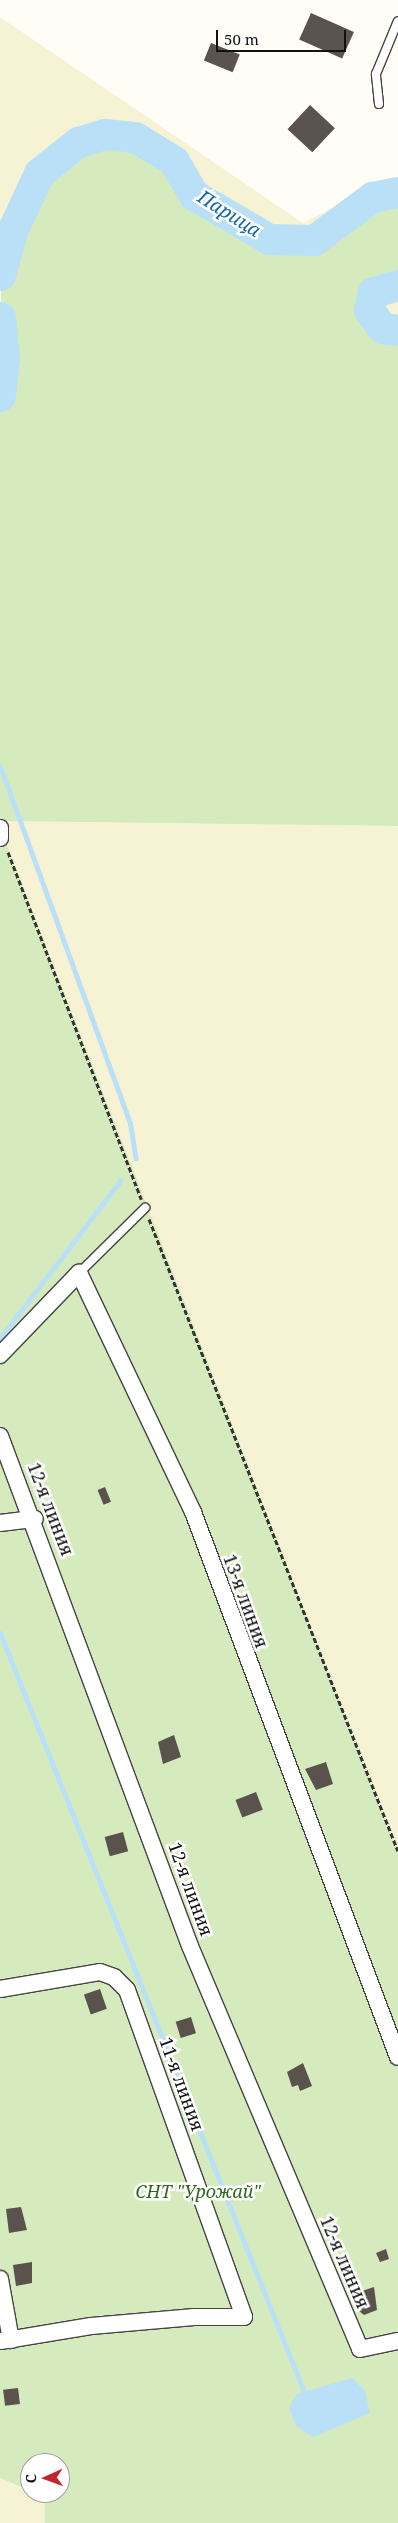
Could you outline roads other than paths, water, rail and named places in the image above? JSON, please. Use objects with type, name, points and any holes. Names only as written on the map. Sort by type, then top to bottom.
[{"type":"street","points":[[0,1354],[79,1273]]},
{"type":"street","name":"13-я линия","points":[[79,1273],[193,1512],[398,2057]]},
{"type":"street","name":"12-я линия","points":[[0,1436],[35,1520],[190,1946],[360,2349],[398,2342]]},
{"type":"street","points":[[0,1523],[35,1520]]},
{"type":"street","name":"11-я линия","points":[[0,1989],[100,1972],[114,1977],[127,1990],[244,2317],[194,2316],[91,2326],[6,2340]]},
{"type":"street","points":[[0,2279],[6,2340]]},
{"type":"lane","points":[[379,104],[376,74],[398,21]]},
{"type":"lane","points":[[79,1273],[145,1208]]},
{"type":"water","points":[[352,2378],[365,2391],[370,2413],[313,2437],[296,2426],[289,2408],[297,2394]]},
{"type":"waterway","name":"Парица","points":[[0,275],[12,231],[39,173],[78,142],[105,134],[135,137],[174,161],[194,195],[269,239],[314,240],[372,197],[398,192]]},
{"type":"waterway","name":"Парица","points":[[398,285],[373,292],[369,310],[382,328],[398,330]]},
{"type":"waterway","name":"Парица","points":[[0,317],[4,358],[0,396]]},
{"type":"waterway","points":[[0,766],[130,1123],[136,1159]]},
{"type":"waterway","points":[[0,1338],[121,1180]]},
{"type":"waterway","points":[[0,1633],[304,2392]]},
{"type":"park label","name":"СНТ \"Урожай\"","points":[[198,2191]]}]
